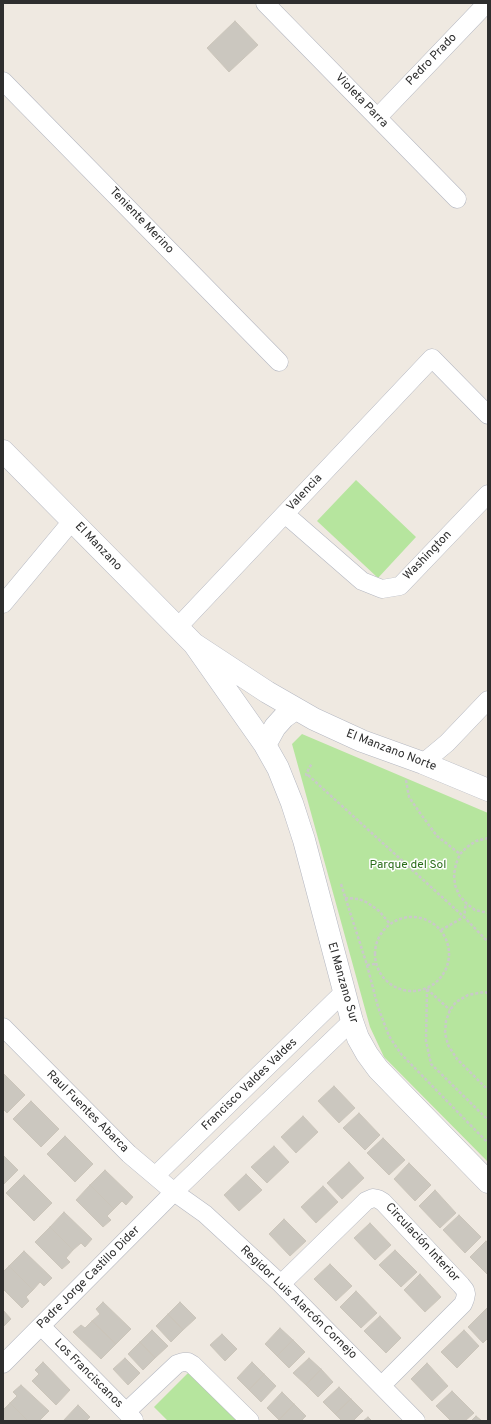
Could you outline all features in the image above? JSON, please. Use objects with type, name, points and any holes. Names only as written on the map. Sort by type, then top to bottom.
[{"type":"street","name":"Violeta Parra","points":[[266,3],[457,199]]},
{"type":"street","name":"Pedro Prado","points":[[378,118],[487,3]]},
{"type":"street","name":"Teniente Merino","points":[[3,81],[279,362]]},
{"type":"street","name":"Valencia","points":[[177,628],[432,358],[488,415]]},
{"type":"street","name":"El Manzano","points":[[3,451],[194,644],[243,677],[295,709]]},
{"type":"street","name":"Washington","points":[[285,514],[362,581],[382,589],[400,586],[488,494]]},
{"type":"street","points":[[3,604],[72,521]]},
{"type":"street","name":"El Manzano","points":[[194,644],[265,745]]},
{"type":"street","points":[[416,761],[447,743],[488,700]]},
{"type":"street","points":[[265,745],[275,727],[284,717],[295,709]]},
{"type":"street","name":"El Manzano Norte","points":[[295,709],[333,728],[488,790]]},
{"type":"street","name":"El Manzano Sur","points":[[265,745],[278,768],[295,810],[352,1021],[358,1038],[378,1069],[488,1182]]},
{"type":"street","name":"Francisco Valdes Valdes","points":[[155,1176],[344,992]]},
{"type":"street","name":"Francisco Valdes Valdes","points":[[174,1192],[352,1021]]},
{"type":"street","name":"Raul Fuentes Abarca","points":[[3,1027],[118,1144],[174,1192]]},
{"type":"street","name":"Regidor Luis Alarcón Cornejo","points":[[174,1192],[205,1214],[281,1284],[416,1421]]},
{"type":"street","name":"Padre Jorge Castillo Dider","points":[[3,1364],[174,1192]]},
{"type":"street","name":"Circulación Interior","points":[[281,1284],[366,1201],[373,1198],[383,1202],[462,1286],[465,1290],[466,1300],[382,1385]]},
{"type":"street","name":"Los Franciscanos","points":[[41,1326],[130,1417]]},
{"type":"street","points":[[130,1417],[177,1364],[188,1362],[193,1365],[250,1421]]},
{"type":"path","points":[[416,761],[406,779],[409,797],[437,836],[460,854]]},
{"type":"path","points":[[306,774],[312,763]]},
{"type":"path","points":[[302,769],[464,917],[488,942]]},
{"type":"path","points":[[306,774],[309,781]]},
{"type":"path","points":[[488,838],[476,841],[460,854],[454,874],[455,885],[459,895],[475,910],[488,913]]},
{"type":"path","points":[[341,884],[367,965],[378,1007],[389,1036],[401,1054],[488,1143]]},
{"type":"path","points":[[345,898],[359,899],[368,903],[379,911],[390,924]]},
{"type":"path","points":[[464,917],[466,903]]},
{"type":"path","points":[[411,917],[422,918],[441,930],[447,940],[450,951],[449,963],[444,974],[437,983],[427,989],[414,992],[402,990],[390,985],[381,976],[375,964],[374,953],[376,942],[382,932],[390,924],[400,919],[411,917]]},
{"type":"path","points":[[441,930],[464,917]]},
{"type":"path","points":[[367,965],[375,964]]},
{"type":"path","points":[[427,989],[450,1010]]},
{"type":"path","points":[[427,989],[426,1041],[431,1064],[488,1120]]},
{"type":"path","points":[[488,992],[468,995],[456,1002],[450,1010],[446,1021],[445,1033],[448,1045],[457,1058],[488,1090]]},
{"type":"green space","points":[[356,480],[416,537],[378,578],[317,521]]},
{"type":"green space","name":"Parque del Sol","points":[[302,734],[488,813],[488,1162],[384,1057],[370,1027],[292,744]]},
{"type":"green space","points":[[190,1371],[240,1421],[168,1421],[154,1407]]},
{"type":"building","points":[[235,21],[258,45],[229,72],[207,48]]},
{"type":"building","points":[[3,1073],[25,1095],[7,1113],[3,1109]]},
{"type":"building","points":[[334,1086],[355,1108],[339,1123],[318,1101]]},
{"type":"building","points":[[31,1101],[59,1129],[41,1147],[13,1119]]},
{"type":"building","points":[[359,1113],[380,1135],[365,1150],[343,1128]]},
{"type":"building","points":[[303,1116],[318,1132],[296,1153],[281,1137]]},
{"type":"building","points":[[65,1136],[93,1164],[75,1182],[47,1154]]},
{"type":"building","points":[[383,1138],[405,1160],[389,1175],[367,1153]]},
{"type":"building","points":[[274,1146],[289,1162],[267,1183],[251,1167]]},
{"type":"building","points":[[3,1155],[18,1170],[3,1185]]},
{"type":"building","points":[[349,1162],[364,1178],[342,1199],[327,1183]]},
{"type":"building","points":[[409,1163],[431,1185],[415,1201],[394,1179]]},
{"type":"building","points":[[105,1170],[133,1197],[126,1205],[122,1201],[114,1209],[90,1185]]},
{"type":"building","points":[[246,1174],[262,1190],[239,1211],[224,1195]]},
{"type":"building","points":[[24,1175],[52,1203],[34,1221],[6,1193]]},
{"type":"building","points":[[90,1185],[114,1209],[107,1216],[111,1220],[103,1227],[76,1200]]},
{"type":"building","points":[[323,1186],[338,1202],[316,1223],[301,1207]]},
{"type":"building","points":[[435,1190],[456,1213],[440,1228],[419,1206]]},
{"type":"building","points":[[64,1212],[92,1239],[85,1247],[81,1243],[73,1250],[50,1227]]},
{"type":"building","points":[[459,1215],[481,1237],[465,1253],[443,1230]]},
{"type":"building","points":[[284,1219],[306,1241],[290,1256],[269,1234]]},
{"type":"building","points":[[370,1223],[391,1245],[375,1260],[354,1238]]},
{"type":"building","points":[[50,1227],[73,1250],[66,1258],[70,1262],[62,1269],[35,1242]]},
{"type":"building","points":[[486,1241],[488,1243],[488,1275],[470,1257]]},
{"type":"building","points":[[395,1250],[417,1272],[401,1287],[379,1265]]},
{"type":"building","points":[[24,1251],[52,1278],[44,1286],[40,1282],[33,1290],[9,1266]]},
{"type":"building","points":[[330,1264],[352,1286],[336,1301],[314,1279]]},
{"type":"building","points":[[9,1266],[33,1290],[26,1297],[29,1301],[22,1308],[3,1289],[3,1272]]},
{"type":"building","points":[[420,1274],[441,1297],[425,1312],[404,1290]]},
{"type":"building","points":[[356,1291],[377,1313],[361,1328],[340,1307]]},
{"type":"building","points":[[103,1302],[131,1329],[116,1344],[92,1321],[100,1314],[96,1309]]},
{"type":"building","points":[[180,1302],[196,1318],[183,1330],[168,1314]]},
{"type":"building","points":[[488,1307],[488,1338],[483,1343],[468,1327]]},
{"type":"building","points":[[3,1310],[11,1319],[4,1326],[3,1325]]},
{"type":"building","points":[[168,1314],[183,1330],[171,1342],[156,1326]]},
{"type":"building","points":[[380,1316],[401,1338],[386,1353],[364,1331]]},
{"type":"building","points":[[92,1321],[116,1344],[101,1359],[73,1332],[81,1325],[85,1328]]},
{"type":"building","points":[[280,1328],[293,1340],[277,1356],[265,1344]]},
{"type":"building","points":[[152,1330],[168,1346],[155,1358],[140,1342]]},
{"type":"building","points":[[464,1330],[479,1346],[457,1368],[441,1352]]},
{"type":"building","points":[[222,1334],[237,1349],[225,1361],[210,1345]]},
{"type":"building","points":[[293,1340],[305,1352],[289,1368],[277,1356]]},
{"type":"building","points":[[140,1342],[155,1358],[143,1370],[128,1354]]},
{"type":"building","points":[[125,1358],[140,1373],[128,1385],[113,1369]]},
{"type":"building","points":[[309,1358],[321,1369],[306,1385],[293,1373]]},
{"type":"building","points":[[43,1362],[70,1390],[56,1405],[32,1381],[39,1374],[35,1370]]},
{"type":"building","points":[[252,1362],[264,1374],[249,1390],[237,1378]]},
{"type":"building","points":[[427,1363],[448,1386],[432,1401],[411,1379]]},
{"type":"building","points":[[321,1369],[333,1382],[318,1397],[306,1385]]},
{"type":"building","points":[[264,1374],[276,1386],[261,1402],[249,1390]]},
{"type":"building","points":[[21,1385],[49,1411],[39,1421],[28,1421],[10,1403],[17,1396],[13,1392]]},
{"type":"building","points":[[339,1387],[351,1399],[335,1414],[323,1402]]},
{"type":"building","points":[[452,1391],[474,1413],[465,1421],[451,1421],[436,1406]]},
{"type":"building","points":[[282,1392],[294,1404],[279,1420],[267,1408]]},
{"type":"building","points":[[351,1399],[363,1411],[353,1421],[342,1421],[335,1414]]},
{"type":"building","points":[[10,1403],[28,1421],[3,1421],[3,1410]]},
{"type":"building","points":[[294,1404],[306,1416],[301,1421],[280,1421],[279,1420]]},
{"type":"building","points":[[78,1405],[90,1417],[86,1421],[63,1421]]},
{"type":"building","points":[[476,1416],[482,1421],[471,1421]]},
{"type":"building","points":[[368,1417],[372,1421],[363,1421]]}]
